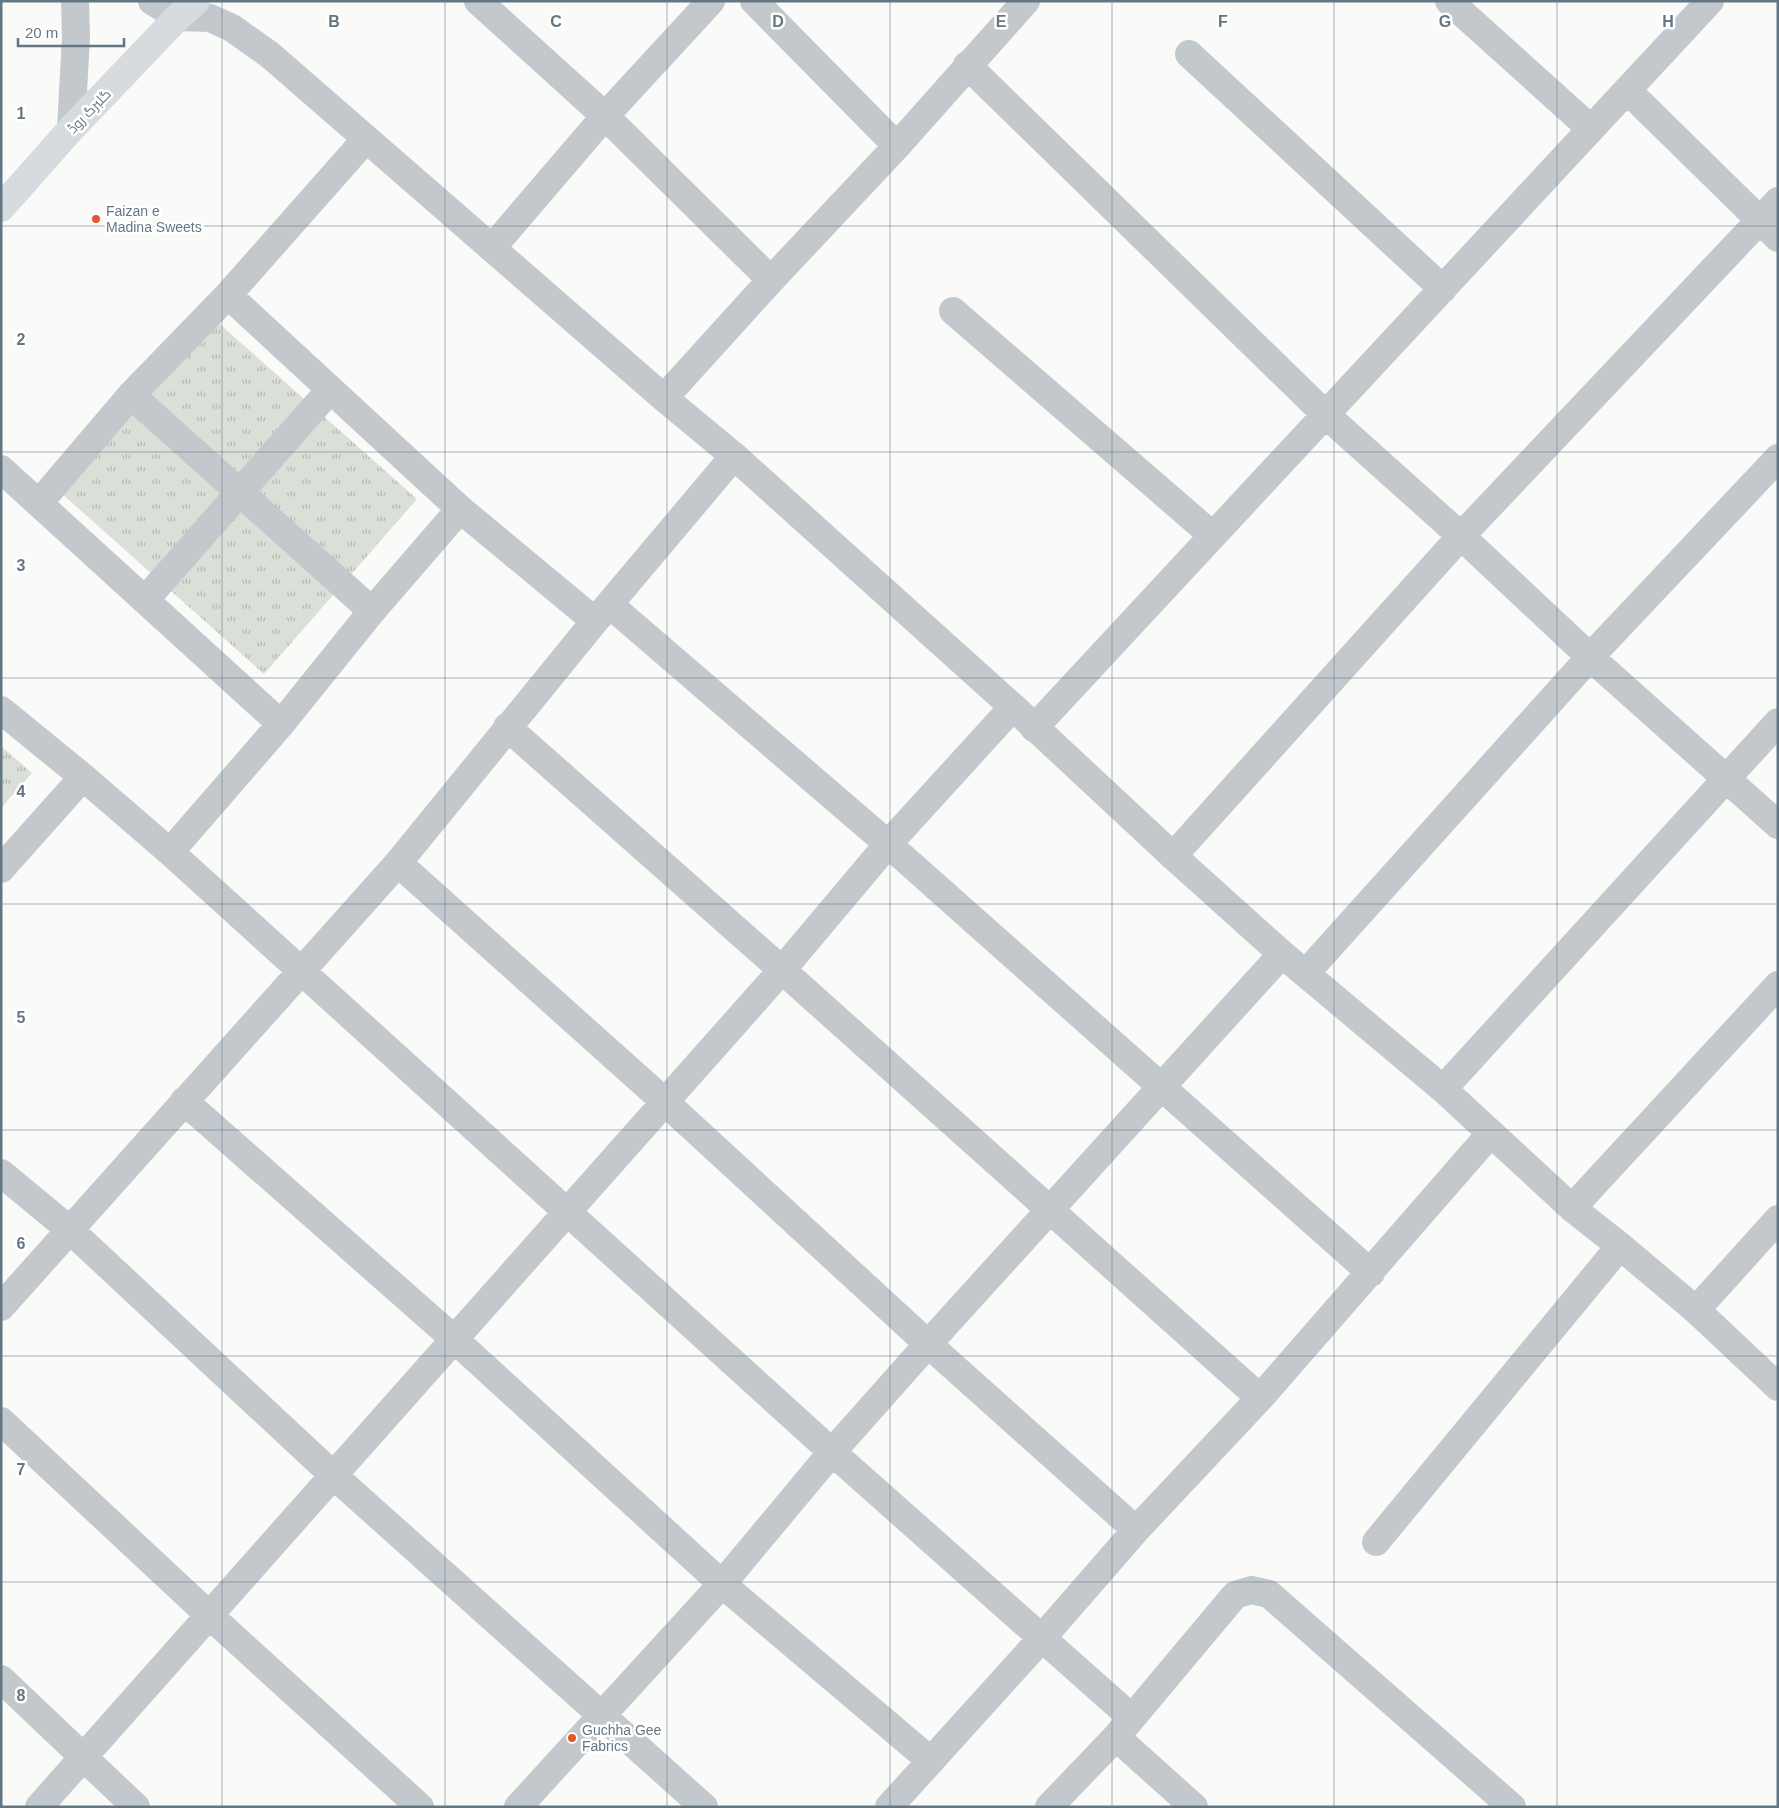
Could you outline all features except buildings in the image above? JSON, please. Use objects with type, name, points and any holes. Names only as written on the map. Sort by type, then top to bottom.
[{"type":"main road","name":"گلبرگ روڈ","points":[[1,208],[71,129],[187,9]]},
{"type":"street","points":[[71,129],[76,37],[75,1]]},
{"type":"street","points":[[152,1],[187,9],[232,28],[270,55],[664,398],[734,456],[1014,707],[1034,728],[1282,954],[1443,1089],[1572,1208],[1696,1310],[1778,1387]]},
{"type":"street","points":[[478,1],[605,116],[771,280]]},
{"type":"street","points":[[492,248],[605,116],[711,1]]},
{"type":"street","points":[[754,1],[897,146]]},
{"type":"street","points":[[664,398],[771,280],[897,146],[967,65],[1026,1]]},
{"type":"street","points":[[1449,1],[1591,129]]},
{"type":"street","points":[[1034,728],[1710,1]]},
{"type":"street","points":[[1190,54],[1443,289]]},
{"type":"street","points":[[967,65],[1326,415],[1461,536],[1590,658],[1778,826]]},
{"type":"street","points":[[1173,856],[1461,536],[1772,220],[1627,90]]},
{"type":"street","points":[[39,503],[131,395],[228,295],[366,139]]},
{"type":"street","points":[[228,295],[460,509],[602,613],[888,844],[1371,1273]]},
{"type":"street","points":[[953,311],[1212,536]]},
{"type":"street","points":[[145,600],[330,390]]},
{"type":"street","points":[[131,395],[372,611]]},
{"type":"street","points":[[1,1307],[398,862],[507,727],[734,456]]},
{"type":"street","points":[[1306,974],[1590,658],[1778,458]]},
{"type":"street","points":[[1,469],[281,724]]},
{"type":"street","points":[[170,852],[281,724],[372,611],[460,509]]},
{"type":"street","points":[[39,1807],[782,970],[888,844],[1014,707]]},
{"type":"street","points":[[1,710],[170,852],[832,1452],[1042,1638],[1194,1807]]},
{"type":"street","points":[[1443,1089],[1778,722]]},
{"type":"street","points":[[507,727],[782,970],[1260,1398]]},
{"type":"street","points":[[1,869],[83,777]]},
{"type":"street","points":[[398,862],[665,1102],[928,1344],[1136,1530]]},
{"type":"street","points":[[518,1807],[722,1584],[832,1452],[928,1344],[1282,954]]},
{"type":"street","points":[[1572,1208],[1778,986]]},
{"type":"street","points":[[184,1101],[454,1339],[722,1584],[931,1761]]},
{"type":"street","points":[[889,1807],[1042,1638],[1136,1530],[1260,1398],[1491,1134]]},
{"type":"street","points":[[1,1173],[70,1230],[333,1475],[704,1807]]},
{"type":"street","points":[[1696,1310],[1778,1219]]},
{"type":"street","points":[[1376,1542],[1620,1246]]},
{"type":"street","points":[[1,1421],[209,1615],[420,1807]]},
{"type":"street","points":[[1049,1807],[1124,1728],[1235,1595],[1251,1590],[1269,1594],[1512,1807]]},
{"type":"street","points":[[1,1680],[136,1807]]},
{"type":"green space","points":[[213,318],[417,499],[264,674],[60,492]]},
{"type":"green space","points":[[1,746],[32,773],[1,808]]},
{"type":"place","name":"Faizan e Madina Sweets","points":[[96,219]]},
{"type":"place","name":"Guchha Gee Fabrics","points":[[572,1738]]}]
